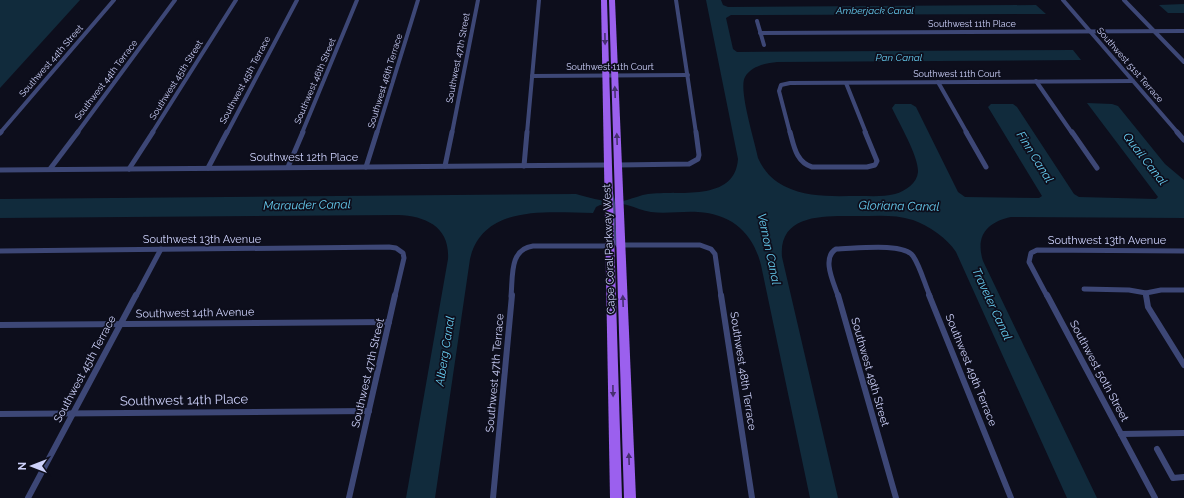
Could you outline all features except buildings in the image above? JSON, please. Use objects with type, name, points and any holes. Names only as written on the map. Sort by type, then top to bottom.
[{"type":"main road","name":"Cape Coral Parkway West","points":[[604,0],[616,498]]},
{"type":"main road","name":"Cape Coral Parkway West","points":[[612,0],[630,498]]},
{"type":"main road","points":[[611,314],[618,317],[619,366],[626,389]]},
{"type":"main road","points":[[615,479],[621,498]]},
{"type":"street","name":"Southwest 44th Street","points":[[0,134],[114,0]]},
{"type":"street","name":"Southwest 44th Terrace","points":[[50,169],[176,0]]},
{"type":"street","name":"Southwest 45th Street","points":[[129,169],[236,0]]},
{"type":"street","name":"Southwest 45th Terrace","points":[[208,168],[296,0]]},
{"type":"street","name":"Southwest 46th Street","points":[[288,167],[357,0]]},
{"type":"street","name":"Southwest 46th Terrace","points":[[366,167],[418,0]]},
{"type":"street","name":"Southwest 47th Street","points":[[445,166],[478,0]]},
{"type":"street","points":[[524,166],[539,0]]},
{"type":"street","points":[[618,165],[689,164],[698,159],[700,155],[676,0]]},
{"type":"street","name":"Southwest 51st Terrace","points":[[1063,0],[1184,140]]},
{"type":"street","points":[[1124,0],[1184,62]]},
{"type":"street","points":[[757,21],[764,45]]},
{"type":"street","name":"Southwest 11th Place","points":[[760,33],[1184,31]]},
{"type":"street","name":"Southwest 11th Court","points":[[532,76],[688,75]]},
{"type":"street","name":"Southwest 11th Court","points":[[846,83],[877,161],[875,164],[867,167],[812,167],[806,165],[798,158],[779,91],[781,84],[790,83],[1133,81]]},
{"type":"street","points":[[938,82],[986,167]]},
{"type":"street","points":[[1036,82],[1097,168]]},
{"type":"street","name":"Southwest 12th Place","points":[[0,170],[608,165]]},
{"type":"street","points":[[608,191],[613,198],[614,237],[616,243],[621,245]]},
{"type":"street","name":"Southwest 48th Terrace","points":[[621,245],[700,244],[711,249],[715,254],[752,498]]},
{"type":"street","name":"Southwest 47th Terrace","points":[[493,498],[515,258],[518,251],[524,247],[533,246],[610,246]]},
{"type":"street","name":"Southwest 13th Avenue","points":[[0,251],[389,247],[396,248],[403,252]]},
{"type":"street","name":"Southwest 49th Terrace","points":[[831,252],[836,249],[846,248],[893,248],[908,251],[914,257],[1011,498]]},
{"type":"street","name":"Southwest 45th Terrace","points":[[28,498],[160,249]]},
{"type":"street","name":"Southwest 13th Avenue","points":[[1031,253],[1037,250],[1184,251]]},
{"type":"street","name":"Southwest 47th Street","points":[[349,498],[390,322],[404,258],[403,252]]},
{"type":"street","name":"Southwest 49th Street","points":[[831,252],[828,260],[896,498]]},
{"type":"street","name":"Southwest 50th Street","points":[[1031,253],[1030,262],[1156,498]]},
{"type":"street","points":[[1084,289],[1129,290],[1146,293],[1160,290],[1184,290]]},
{"type":"street","points":[[1146,293],[1148,307],[1183,363]]},
{"type":"street","name":"Southwest 14th Avenue","points":[[0,325],[390,322]]},
{"type":"street","name":"Southwest 14th Place","points":[[0,414],[369,411]]},
{"type":"street","points":[[1121,434],[1184,433]]},
{"type":"street","points":[[1157,449],[1173,478],[1184,478]]},
{"type":"water","points":[[0,0],[80,0],[0,88]]},
{"type":"water","points":[[706,0],[721,0],[723,5],[728,7],[1036,5],[1046,14],[731,15],[726,18],[733,49],[737,52],[1073,50],[1081,60],[777,62],[759,66],[748,73],[743,83],[745,104],[758,158],[762,167],[772,178],[780,184],[793,190],[821,196],[886,196],[903,191],[910,186],[916,180],[918,172],[917,166],[912,149],[892,108],[895,104],[911,104],[916,107],[958,192],[965,197],[1039,198],[1042,196],[988,107],[991,104],[1013,104],[1017,107],[1074,194],[1079,197],[1156,199],[1158,197],[1087,103],[1112,104],[1118,106],[1165,164],[1184,180],[1184,218],[1011,217],[995,222],[989,227],[982,237],[981,252],[983,261],[1097,498],[1067,498],[956,252],[948,242],[937,233],[913,220],[906,218],[886,216],[820,217],[796,224],[788,232],[783,242],[782,257],[838,498],[810,498],[761,265],[753,244],[747,235],[731,221],[710,214],[698,212],[651,212],[624,204],[617,204],[600,205],[596,207],[593,213],[557,212],[520,215],[503,220],[489,228],[477,241],[470,259],[435,498],[406,498],[448,259],[448,248],[445,239],[434,225],[418,218],[398,215],[0,218],[0,199],[576,194],[615,202],[648,194],[703,192],[716,188],[727,182],[734,173],[738,159]]},
{"type":"water","points":[[1184,4],[1184,13],[1168,13],[1159,5]]},
{"type":"water label","name":"Amberjack Canal","points":[[875,10]]},
{"type":"water label","name":"Pan Canal","points":[[899,57]]},
{"type":"water label","name":"Finn Canal","points":[[1035,157]]},
{"type":"water label","name":"Quail Canal","points":[[1145,159]]},
{"type":"water label","name":"Marauder Canal","points":[[307,205]]},
{"type":"water label","name":"Gloriana Canal","points":[[899,206]]},
{"type":"water label","name":"Vernon Canal","points":[[769,249]]},
{"type":"water label","name":"Traveler Canal","points":[[992,304]]},
{"type":"water label","name":"Alberg Canal","points":[[445,351]]}]
